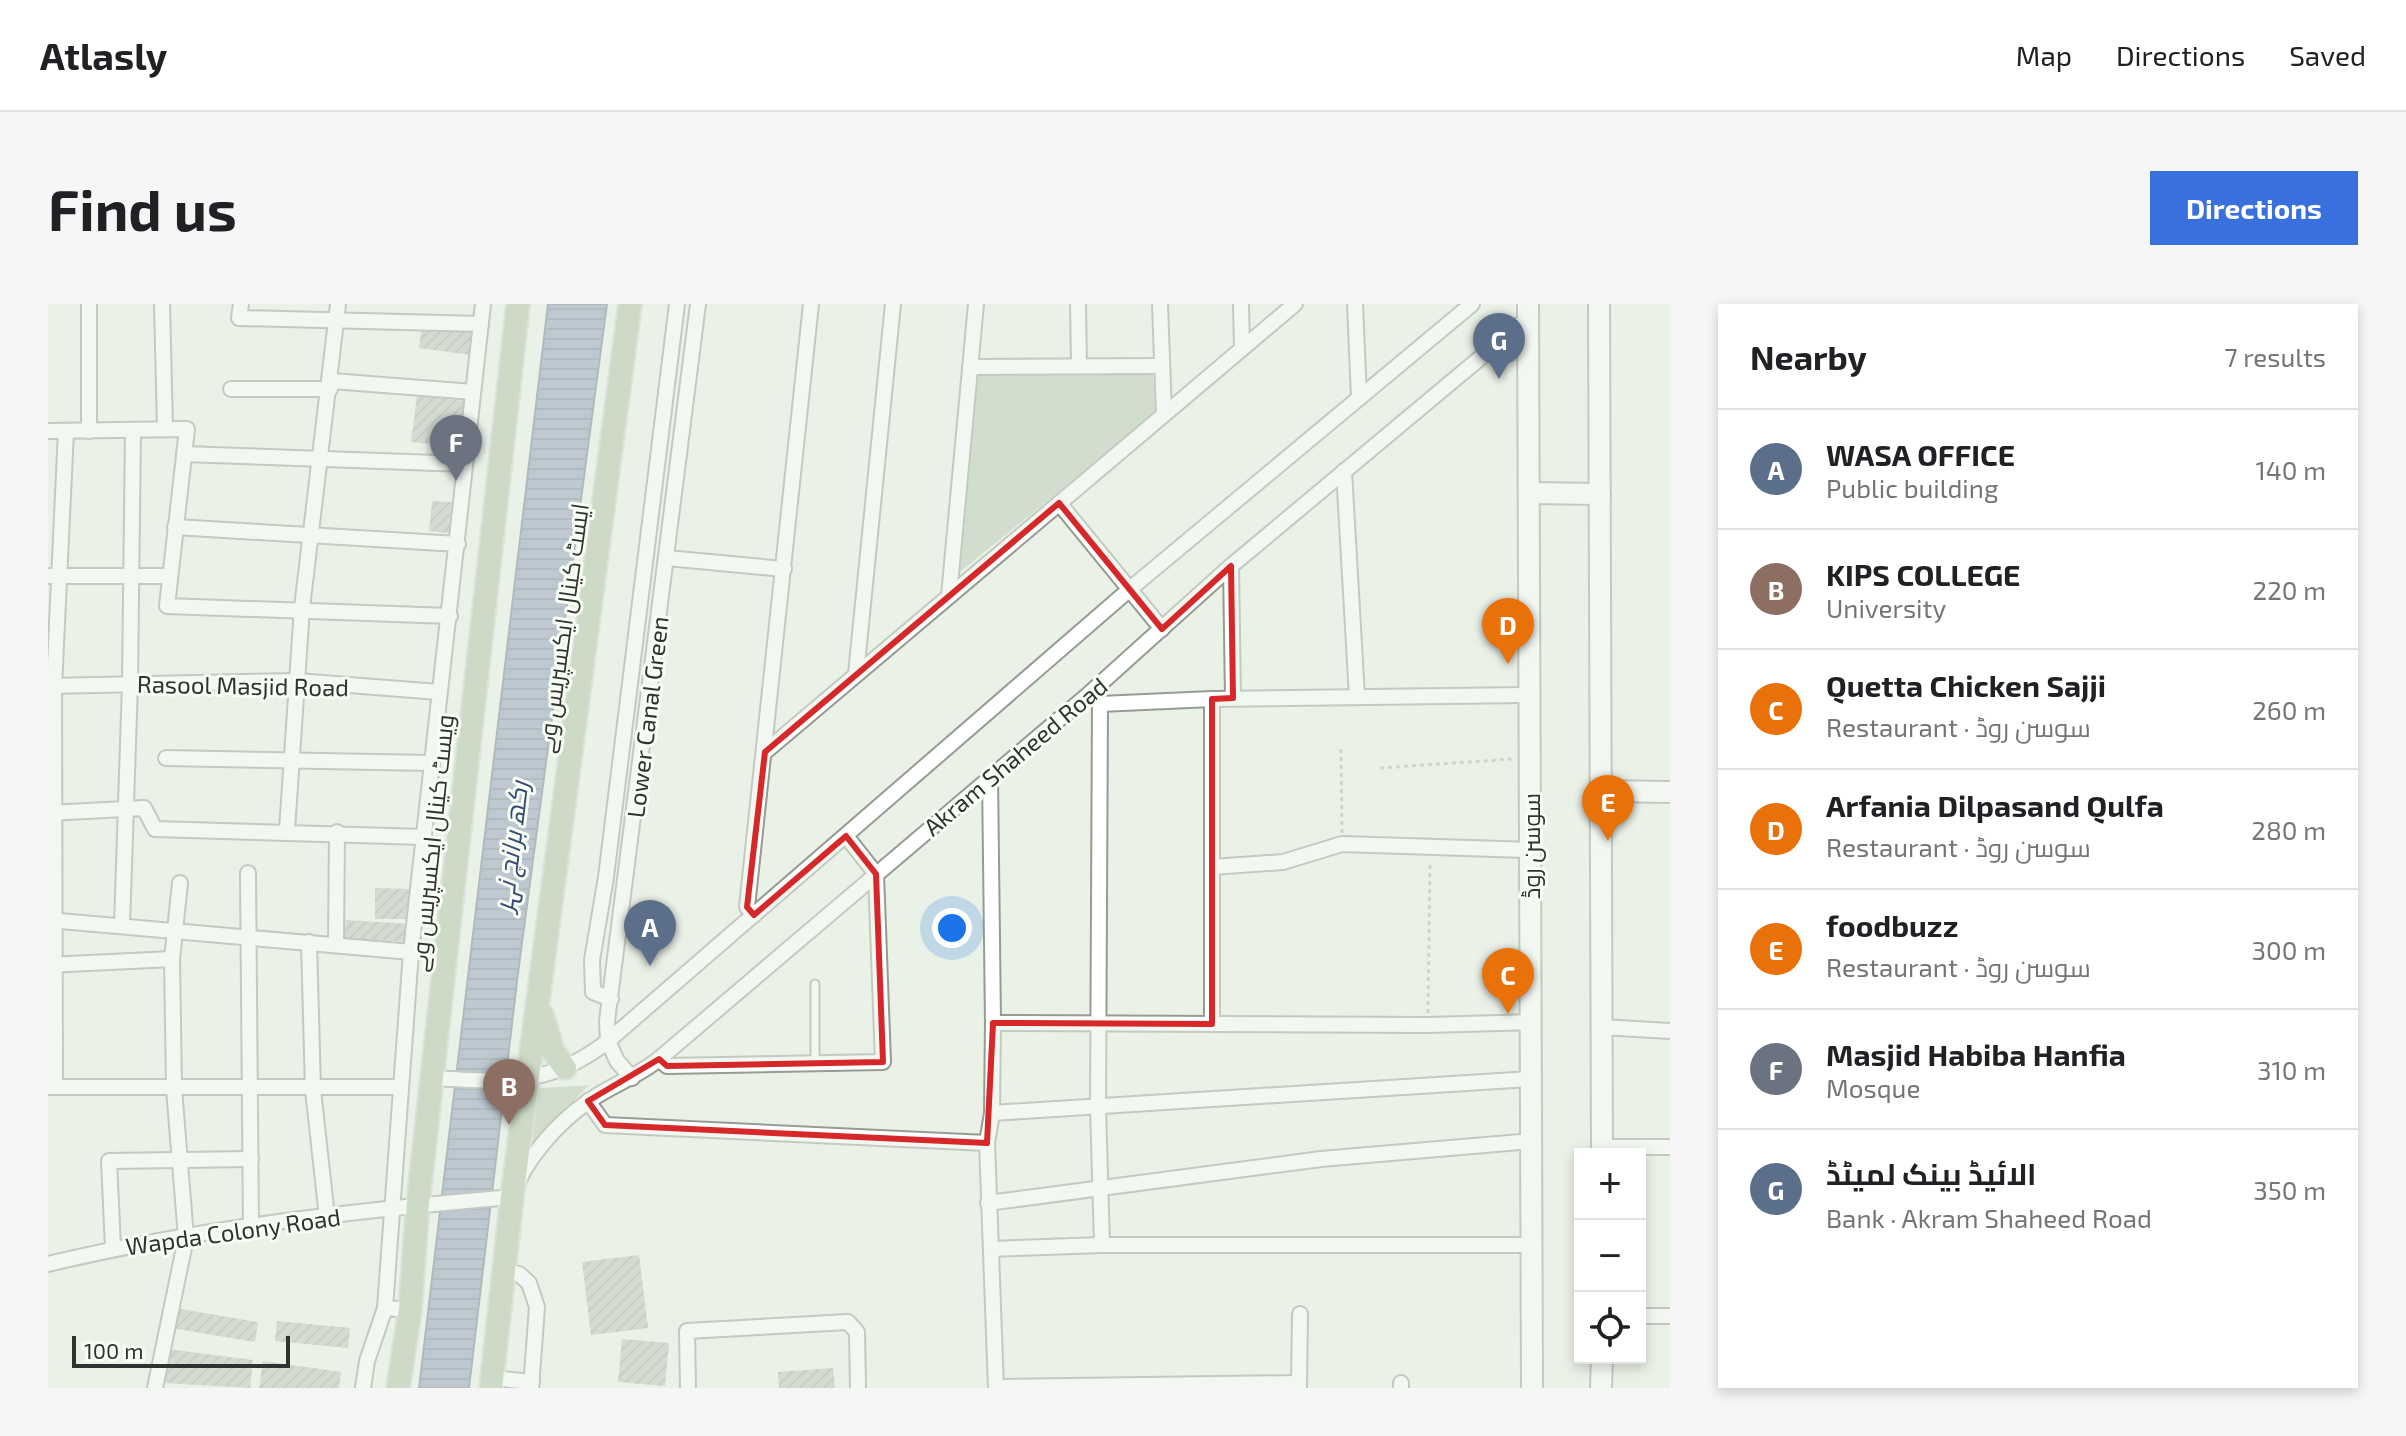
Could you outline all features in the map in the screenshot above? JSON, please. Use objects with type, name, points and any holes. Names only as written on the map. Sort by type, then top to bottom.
[{"type":"main road","name":"ویسٹ کینال ایکسپریس وے","points":[[398,1388],[426,1202],[518,304]]},
{"type":"main road","name":"ایسٹ کینال ایکسپریس وے","points":[[491,1383],[506,1198],[520,1081],[544,962],[630,304]]},
{"type":"main road","points":[[544,962],[540,1001],[545,1028],[553,1051],[565,1068]]},
{"type":"street","points":[[89,304],[89,431]]},
{"type":"street","points":[[162,304],[165,428]]},
{"type":"street","points":[[241,304],[239,318],[481,324]]},
{"type":"street","points":[[287,830],[302,608],[331,385],[338,304]]},
{"type":"street","points":[[363,1388],[367,1361],[385,1308],[394,1206],[398,1087],[411,952],[483,304]]},
{"type":"street","points":[[611,999],[593,992],[592,960],[606,877],[677,304]]},
{"type":"street","name":"Lower Canal Green","points":[[608,1041],[698,304]]},
{"type":"street","points":[[754,915],[747,907],[811,304]]},
{"type":"street","points":[[856,674],[893,304]]},
{"type":"street","points":[[949,596],[976,304]]},
{"type":"street","points":[[1078,304],[1079,366]]},
{"type":"street","points":[[1160,304],[1164,414]]},
{"type":"street","points":[[1241,304],[1242,348]]},
{"type":"street","points":[[765,752],[1295,304]]},
{"type":"street","points":[[1355,304],[1359,398]]},
{"type":"street","name":"Akram Shaheed Road","points":[[608,1041],[1130,589],[1472,304]]},
{"type":"street","points":[[1599,304],[1602,1148]]},
{"type":"street","name":"Akram Shaheed Road","points":[[506,1198],[530,1161],[588,1101],[632,1078],[659,1059],[990,776],[1095,698],[1162,629],[1231,566],[1528,311]]},
{"type":"street","name":"سوسن روڈ","points":[[1528,311],[1532,1388]]},
{"type":"street","points":[[970,367],[1160,366]]},
{"type":"street","points":[[231,389],[331,385],[473,392]]},
{"type":"street","points":[[48,431],[187,429],[167,606],[302,608],[450,616]]},
{"type":"street","points":[[122,926],[130,683],[133,430]]},
{"type":"street","points":[[66,431],[53,576],[52,1087],[313,1090],[398,1087]]},
{"type":"street","points":[[184,454],[465,464]]},
{"type":"street","points":[[1344,471],[1357,697]]},
{"type":"street","points":[[1529,493],[1600,494]]},
{"type":"street","points":[[1059,503],[1162,629]]},
{"type":"street","points":[[175,527],[458,544]]},
{"type":"street","points":[[667,558],[784,569]]},
{"type":"street","points":[[1231,566],[1233,698]]},
{"type":"street","points":[[53,576],[170,576]]},
{"type":"street","name":"Rasool Masjid Road","points":[[51,686],[297,681],[439,692]]},
{"type":"street","points":[[1102,1245],[1095,698],[1530,695]]},
{"type":"street","points":[[1212,699],[1212,1024]]},
{"type":"street","points":[[166,758],[291,763],[430,763]]},
{"type":"street","points":[[990,776],[993,1023],[992,1113],[987,1143],[996,1388],[1299,1386],[1300,1314]]},
{"type":"street","points":[[1600,791],[1670,792]]},
{"type":"street","points":[[51,813],[144,808],[155,829],[287,830],[423,837]]},
{"type":"street","points":[[336,944],[337,832]]},
{"type":"street","points":[[659,1059],[667,1066],[883,1062],[876,874],[846,836]]},
{"type":"street","points":[[1212,867],[1283,862],[1342,844],[1530,850]]},
{"type":"street","points":[[248,873],[246,938],[251,1228]]},
{"type":"street","points":[[155,1388],[186,1238],[174,1088],[172,959],[180,883]]},
{"type":"street","points":[[51,920],[411,952]]},
{"type":"street","points":[[309,942],[313,1090],[327,1217]]},
{"type":"street","points":[[50,965],[172,959]]},
{"type":"street","points":[[993,1023],[1428,1025],[1531,1022]]},
{"type":"street","points":[[1601,1027],[1670,1031]]},
{"type":"street","points":[[439,1078],[520,1081],[565,1068],[608,1041],[617,1061],[632,1078]]},
{"type":"street","points":[[992,1113],[1531,1079]]},
{"type":"street","points":[[588,1101],[605,1125],[987,1143]]},
{"type":"street","points":[[988,1203],[1321,1159],[1531,1141]]},
{"type":"street","points":[[1646,1148],[1670,1147]]},
{"type":"street","points":[[113,1248],[109,1161],[251,1159]]},
{"type":"street","name":"Wapda Colony Road","points":[[48,1264],[113,1248],[394,1206],[506,1198]]},
{"type":"street","points":[[991,1249],[1102,1245],[1533,1245]]},
{"type":"street","points":[[491,1383],[532,1385],[537,1307],[535,1294],[519,1274],[502,1271]]},
{"type":"street","points":[[385,1308],[410,1310]]},
{"type":"street","points":[[1646,1316],[1670,1316]]},
{"type":"street","points":[[688,1388],[687,1331],[848,1322],[857,1332],[858,1388]]},
{"type":"street","points":[[1601,1388],[1602,1364]]},
{"type":"lane","points":[[815,984],[815,1064]]},
{"type":"path","points":[[1341,749],[1342,844]]},
{"type":"path","points":[[1380,768],[1530,758]]},
{"type":"path","points":[[1428,1025],[1430,848]]},
{"type":"highlighted area","points":[[1059,503],[1162,629],[1231,566],[1233,698],[1212,699],[1212,1024],[993,1023],[987,1143],[605,1125],[588,1101],[659,1059],[667,1066],[883,1062],[876,874],[846,836],[754,915],[747,907],[765,752]]},
{"type":"green space","points":[[1152,369],[1157,412],[955,576],[975,372]]},
{"type":"green space","points":[[589,1085],[526,1151],[530,1089]]},
{"type":"water","name":"رکھ برانچ نہر","points":[[548,304],[607,304],[518,973],[469,1388],[419,1388]]},
{"type":"building","points":[[422,325],[474,331],[471,355],[419,348]]},
{"type":"building","points":[[417,396],[464,401],[458,447],[411,442]]},
{"type":"building","points":[[432,501],[452,502],[449,533],[429,531]]},
{"type":"building","points":[[375,888],[410,889],[410,919],[375,919]]},
{"type":"building","points":[[346,920],[409,924],[407,942],[344,938]]},
{"type":"building","points":[[639,1255],[648,1328],[591,1335],[582,1262]]},
{"type":"building","points":[[175,1308],[258,1322],[255,1342],[171,1328]]},
{"type":"building","points":[[277,1321],[350,1328],[348,1348],[275,1341]]},
{"type":"building","points":[[622,1339],[669,1343],[665,1386],[618,1382]]},
{"type":"building","points":[[168,1349],[253,1360],[250,1388],[164,1383]]},
{"type":"building","points":[[263,1361],[341,1372],[339,1388],[259,1388]]},
{"type":"building","points":[[833,1368],[835,1388],[779,1388],[778,1372]]},
{"type":"place","name":"الائیڈ بینک لمیٹڈ","points":[[1499,379]]},
{"type":"place","name":"Masjid Habiba Hanfia","points":[[456,481]]},
{"type":"place","name":"Arfania Dilpasand Qulfa","points":[[1508,664]]},
{"type":"place","name":"foodbuzz","points":[[1608,841]]},
{"type":"place","name":"WASA OFFICE","points":[[650,966]]},
{"type":"place","name":"Quetta Chicken Sajji","points":[[1508,1014]]},
{"type":"place","name":"KIPS COLLEGE","points":[[509,1125]]}]
